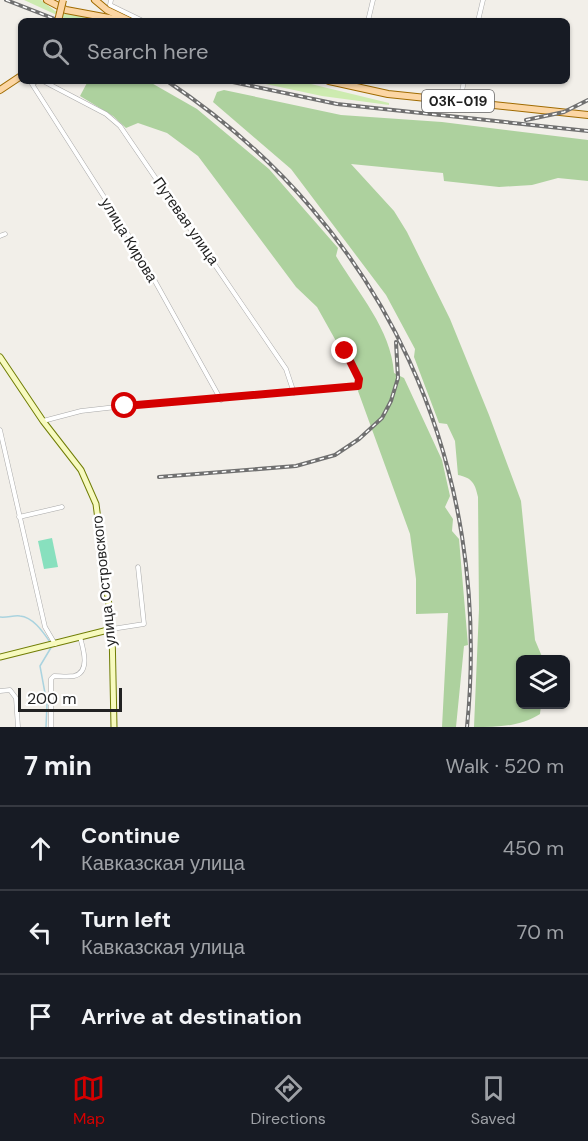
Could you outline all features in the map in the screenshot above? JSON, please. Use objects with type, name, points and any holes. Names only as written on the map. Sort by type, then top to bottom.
[{"type":"main road","points":[[47,0],[66,10],[111,18]]},
{"type":"main road","points":[[59,18],[63,0]]},
{"type":"main road","points":[[95,0],[122,18]]},
{"type":"main road","points":[[0,90],[18,78]]},
{"type":"main road","name":"03К-019","points":[[351,84],[388,94],[585,115]]},
{"type":"street","points":[[369,18],[373,0]]},
{"type":"street","points":[[479,18],[483,0]]},
{"type":"street","points":[[110,3],[138,18]]},
{"type":"street","name":"улица Кирова","points":[[36,84],[136,247],[221,400]]},
{"type":"street","name":"Путевая улица","points":[[50,84],[106,114],[120,126],[286,369],[294,393]]},
{"type":"street","points":[[460,101],[463,84]]},
{"type":"street","points":[[585,115],[588,109]]},
{"type":"street","points":[[43,421],[103,408],[221,400],[358,386],[359,379],[345,351]]},
{"type":"street","name":"улица Островского","points":[[0,357],[43,421],[81,470],[96,504],[112,629],[114,727]]},
{"type":"street","points":[[0,430],[45,627],[52,644]]},
{"type":"street","points":[[19,517],[62,507]]},
{"type":"street","points":[[0,657],[112,629],[144,624],[138,567]]},
{"type":"street","points":[[51,727],[51,680],[54,676],[74,676],[83,668],[86,656],[80,637]]},
{"type":"street","points":[[0,691],[10,690],[16,698],[18,727]]},
{"type":"green space","points":[[24,0],[41,0],[55,11],[92,18],[63,18]]},
{"type":"green space","points":[[86,84],[153,84],[197,109],[269,169],[338,248],[336,256],[380,326],[392,357],[394,373],[404,378],[442,460],[450,496],[445,507],[453,519],[452,531],[459,539],[468,645],[464,646],[456,727],[442,727],[448,613],[416,614],[416,579],[410,534],[358,391],[361,381],[347,350],[341,350],[317,307],[296,287],[198,156],[167,133],[138,123],[126,128],[113,116],[80,96]]},
{"type":"green space","points":[[266,84],[311,84],[389,103],[389,105],[322,96]]},
{"type":"green space","points":[[224,90],[341,115],[442,122],[588,140],[588,181],[558,178],[532,185],[499,187],[444,181],[443,173],[351,164],[394,211],[407,232],[450,319],[521,501],[535,640],[541,655],[516,655],[516,709],[541,709],[540,714],[524,722],[474,727],[479,609],[476,488],[467,478],[458,475],[455,441],[447,424],[439,423],[414,357],[415,349],[386,295],[291,169],[213,102],[217,92]]},
{"type":"green space","points":[[52,538],[58,567],[44,569],[38,541]]},
{"type":"waterway","points":[[0,617],[25,617],[37,626],[50,642]]},
{"type":"waterway","points":[[46,727],[47,704],[40,666],[52,646]]},
{"type":"railway","points":[[6,0],[52,18]]},
{"type":"railway","points":[[171,84],[244,140],[310,207],[365,281],[409,361],[442,446],[462,536],[471,630],[467,727]]},
{"type":"railway","points":[[242,84],[337,104],[588,131]]},
{"type":"railway","points":[[526,120],[564,112],[588,100]]},
{"type":"railway","points":[[159,477],[296,466],[335,455],[359,439],[382,418],[391,401],[398,378],[396,342]]},
{"type":"route","points":[[125,406],[221,400],[358,386],[359,379],[345,351]]}]
